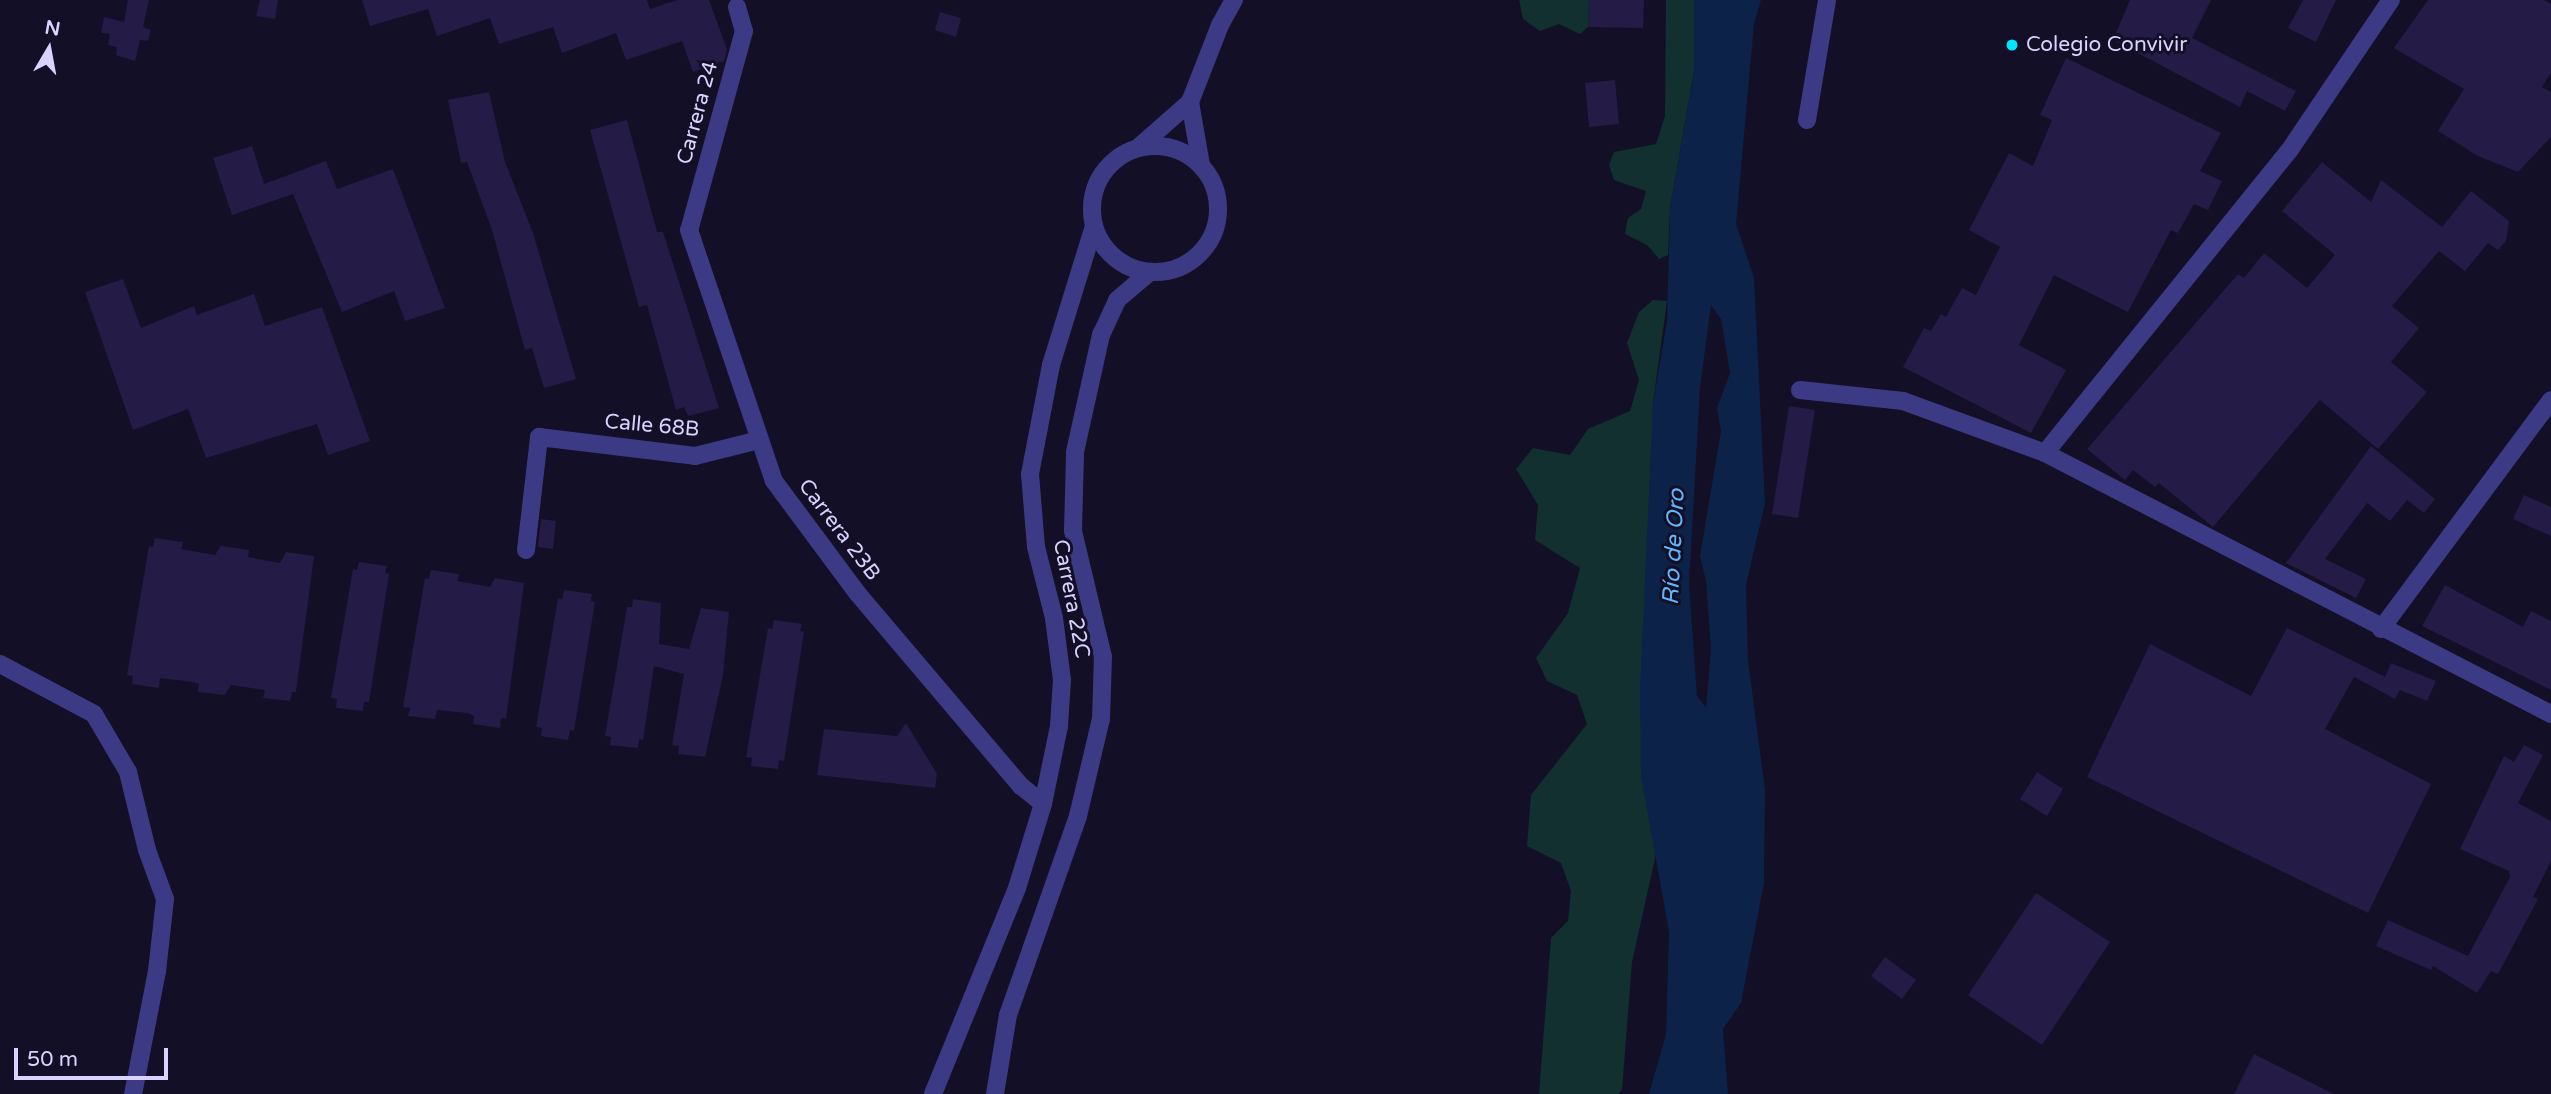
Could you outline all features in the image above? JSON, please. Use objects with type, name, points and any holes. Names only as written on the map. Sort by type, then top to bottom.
[{"type":"street","points":[[1190,102],[1201,165],[1213,184],[1219,207],[1213,236],[1205,249],[1180,268],[1150,272],[1121,262],[1100,240],[1094,226],[1093,196],[1098,181],[1117,158],[1140,146],[1190,102],[1220,25],[1234,0]]},
{"type":"street","points":[[1807,120],[1827,0]]},
{"type":"street","points":[[2045,453],[2289,151],[2391,0]]},
{"type":"street","name":"Carrera 24","points":[[689,230],[744,30],[737,7]]},
{"type":"street","points":[[1140,146],[1176,149],[1201,165]]},
{"type":"street","name":"Carrera 22C","points":[[933,1094],[1017,888],[1043,804],[1059,726],[1062,680],[1054,618],[1036,547],[1030,474],[1051,365],[1094,226]]},
{"type":"street","name":"Carrera 23B","points":[[689,230],[774,481],[858,594],[1021,786],[1043,804]]},
{"type":"street","name":"Carrera 22C","points":[[995,1094],[1009,1016],[1078,816],[1101,719],[1102,657],[1073,531],[1075,452],[1101,335],[1117,300],[1150,272]]},
{"type":"street","points":[[1800,390],[1903,401],[1947,413],[2045,453],[2381,629],[2551,714]]},
{"type":"street","points":[[2381,629],[2551,400]]},
{"type":"street","name":"Calle 68B","points":[[526,550],[539,437],[695,456],[759,440]]},
{"type":"street","points":[[0,664],[94,714],[128,772],[146,850],[165,899],[157,971],[133,1094]]},
{"type":"green space","points":[[1519,0],[1589,0],[1588,27],[1580,34],[1559,24],[1540,31],[1523,19]]},
{"type":"green space","points":[[1666,0],[1694,0],[1694,72],[1670,208],[1668,255],[1659,259],[1647,245],[1625,234],[1628,218],[1641,209],[1646,191],[1614,180],[1609,165],[1614,152],[1656,144],[1665,116]]},
{"type":"green space","points":[[1653,300],[1667,301],[1653,403],[1656,854],[1632,962],[1622,1090],[1618,1094],[1539,1094],[1551,938],[1568,921],[1571,891],[1561,863],[1527,846],[1531,795],[1587,724],[1577,695],[1547,681],[1536,658],[1568,613],[1580,568],[1535,540],[1538,505],[1516,469],[1533,448],[1570,455],[1588,429],[1630,411],[1639,380],[1627,343],[1639,312]]},
{"type":"water","name":"Río de Oro","points":[[1694,0],[1761,0],[1754,24],[1736,224],[1754,278],[1765,503],[1746,585],[1748,660],[1765,790],[1764,883],[1741,1003],[1723,1029],[1728,1094],[1649,1094],[1666,1034],[1669,932],[1641,776],[1640,689],[1653,403],[1667,321],[1670,208],[1694,72]],"holes":[[[1711,305],[1721,319],[1730,373],[1717,408],[1721,431],[1700,556],[1706,581],[1711,649],[1706,708],[1697,696],[1689,584],[1700,388]]]},
{"type":"building","points":[[128,0],[149,0],[143,27],[151,30],[148,41],[140,40],[135,61],[116,55],[117,47],[108,45],[110,34],[101,33],[104,17],[124,22]]},
{"type":"building","points":[[260,0],[278,0],[275,19],[256,16]]},
{"type":"building","points":[[362,0],[647,0],[650,9],[677,0],[709,0],[727,49],[724,61],[693,72],[682,41],[626,60],[616,33],[562,53],[553,27],[499,44],[490,18],[437,36],[428,9],[370,26]]},
{"type":"building","points":[[1589,0],[1644,0],[1643,28],[1588,27]]},
{"type":"building","points":[[2130,0],[2211,0],[2192,38],[2296,91],[2285,111],[2247,91],[2240,107],[2113,40]]},
{"type":"building","points":[[2303,0],[2336,0],[2316,42],[2288,28]]},
{"type":"building","points":[[2428,0],[2544,0],[2551,4],[2551,72],[2542,87],[2551,92],[2551,137],[2518,172],[2478,156],[2438,131],[2464,89],[2394,48]]},
{"type":"building","points":[[940,12],[961,18],[956,37],[935,30]]},
{"type":"building","points":[[2066,58],[2221,133],[2200,171],[2222,181],[2208,210],[2194,204],[2178,233],[2171,230],[2128,312],[2054,275],[2019,345],[2066,370],[2031,433],[1903,367],[1924,328],[1931,331],[1941,314],[1946,317],[1962,288],[1976,295],[2000,247],[1969,230],[2009,153],[2033,166],[2052,120],[2040,115]]},
{"type":"building","points":[[1615,80],[1619,124],[1589,127],[1585,83]]},
{"type":"building","points":[[489,92],[505,162],[533,233],[576,379],[544,388],[532,348],[525,350],[492,230],[467,162],[461,163],[448,100]]},
{"type":"building","points":[[627,120],[657,232],[663,232],[719,408],[688,416],[684,407],[676,410],[647,305],[639,307],[590,130]]},
{"type":"building","points":[[252,146],[264,184],[326,161],[337,189],[393,169],[445,308],[405,321],[394,291],[342,312],[293,194],[232,215],[213,158]]},
{"type":"building","points":[[2322,162],[2371,202],[2381,180],[2442,227],[2471,191],[2509,221],[2506,241],[2498,250],[2488,243],[2465,271],[2439,251],[2392,306],[2419,328],[2391,362],[2427,392],[2378,449],[2320,400],[2213,527],[2159,483],[2155,487],[2133,470],[2125,480],[2087,449],[2238,274],[2244,278],[2264,253],[2307,288],[2335,255],[2282,211]]},
{"type":"building","points":[[123,279],[141,328],[194,306],[197,315],[254,294],[265,326],[322,307],[370,441],[328,455],[317,424],[206,458],[188,409],[133,430],[85,292]]},
{"type":"building","points":[[1789,406],[1815,410],[1798,518],[1772,514]]},
{"type":"building","points":[[2371,446],[2435,499],[2424,513],[2407,500],[2390,521],[2367,503],[2325,559],[2366,579],[2356,598],[2286,563]]},
{"type":"building","points":[[2524,495],[2551,507],[2551,536],[2513,519]]},
{"type":"building","points":[[541,519],[556,521],[553,549],[538,547]]},
{"type":"building","points":[[155,538],[183,542],[181,549],[215,555],[221,546],[249,550],[248,557],[280,563],[286,552],[314,556],[296,692],[292,692],[290,701],[263,698],[265,690],[231,685],[225,695],[198,692],[199,684],[193,682],[160,678],[159,688],[132,684],[133,676],[127,675],[149,546],[153,547]]},
{"type":"building","points":[[359,562],[387,566],[385,573],[389,574],[369,702],[364,702],[363,711],[336,708],[337,699],[331,698],[353,569],[357,570]]},
{"type":"building","points":[[431,570],[459,574],[458,581],[490,587],[495,578],[524,583],[506,719],[501,718],[500,728],[473,724],[474,716],[468,713],[437,710],[435,719],[408,716],[410,708],[403,707],[425,578],[429,579]]},
{"type":"building","points":[[2445,585],[2523,627],[2531,611],[2551,621],[2551,690],[2422,626]]},
{"type":"building","points":[[564,590],[592,594],[591,601],[595,602],[574,731],[570,730],[568,740],[541,736],[542,728],[536,727],[558,598],[562,599]]},
{"type":"building","points":[[633,599],[661,603],[659,644],[689,649],[701,608],[729,612],[723,675],[705,757],[678,754],[679,746],[672,745],[684,674],[654,666],[643,740],[639,739],[638,748],[610,745],[611,737],[605,736],[627,607],[632,607]]},
{"type":"building","points":[[774,620],[802,624],[800,631],[804,632],[784,761],[779,760],[778,769],[751,766],[752,758],[746,757],[768,628],[772,629]]},
{"type":"building","points":[[2287,628],[2385,677],[2391,663],[2436,681],[2427,701],[2400,690],[2395,699],[2354,677],[2325,729],[2431,784],[2368,913],[2087,777],[2150,644],[2251,696]]},
{"type":"building","points":[[906,723],[937,774],[935,788],[817,775],[824,729],[897,736]]},
{"type":"building","points":[[2524,745],[2543,755],[2518,803],[2551,821],[2551,861],[2533,897],[2538,899],[2498,974],[2491,971],[2477,993],[2433,966],[2431,970],[2376,946],[2388,920],[2468,956],[2510,877],[2509,871],[2460,849],[2504,756],[2514,762]]},
{"type":"building","points":[[2037,772],[2063,789],[2047,816],[2020,799]]},
{"type":"building","points":[[2036,893],[2110,942],[2042,1045],[1968,995]]},
{"type":"building","points":[[1885,957],[1916,980],[1902,999],[1871,976]]},
{"type":"building","points":[[2254,1054],[2334,1094],[2234,1094]]},
{"type":"place","name":"Colegio Convivir","points":[[2012,45]]}]
